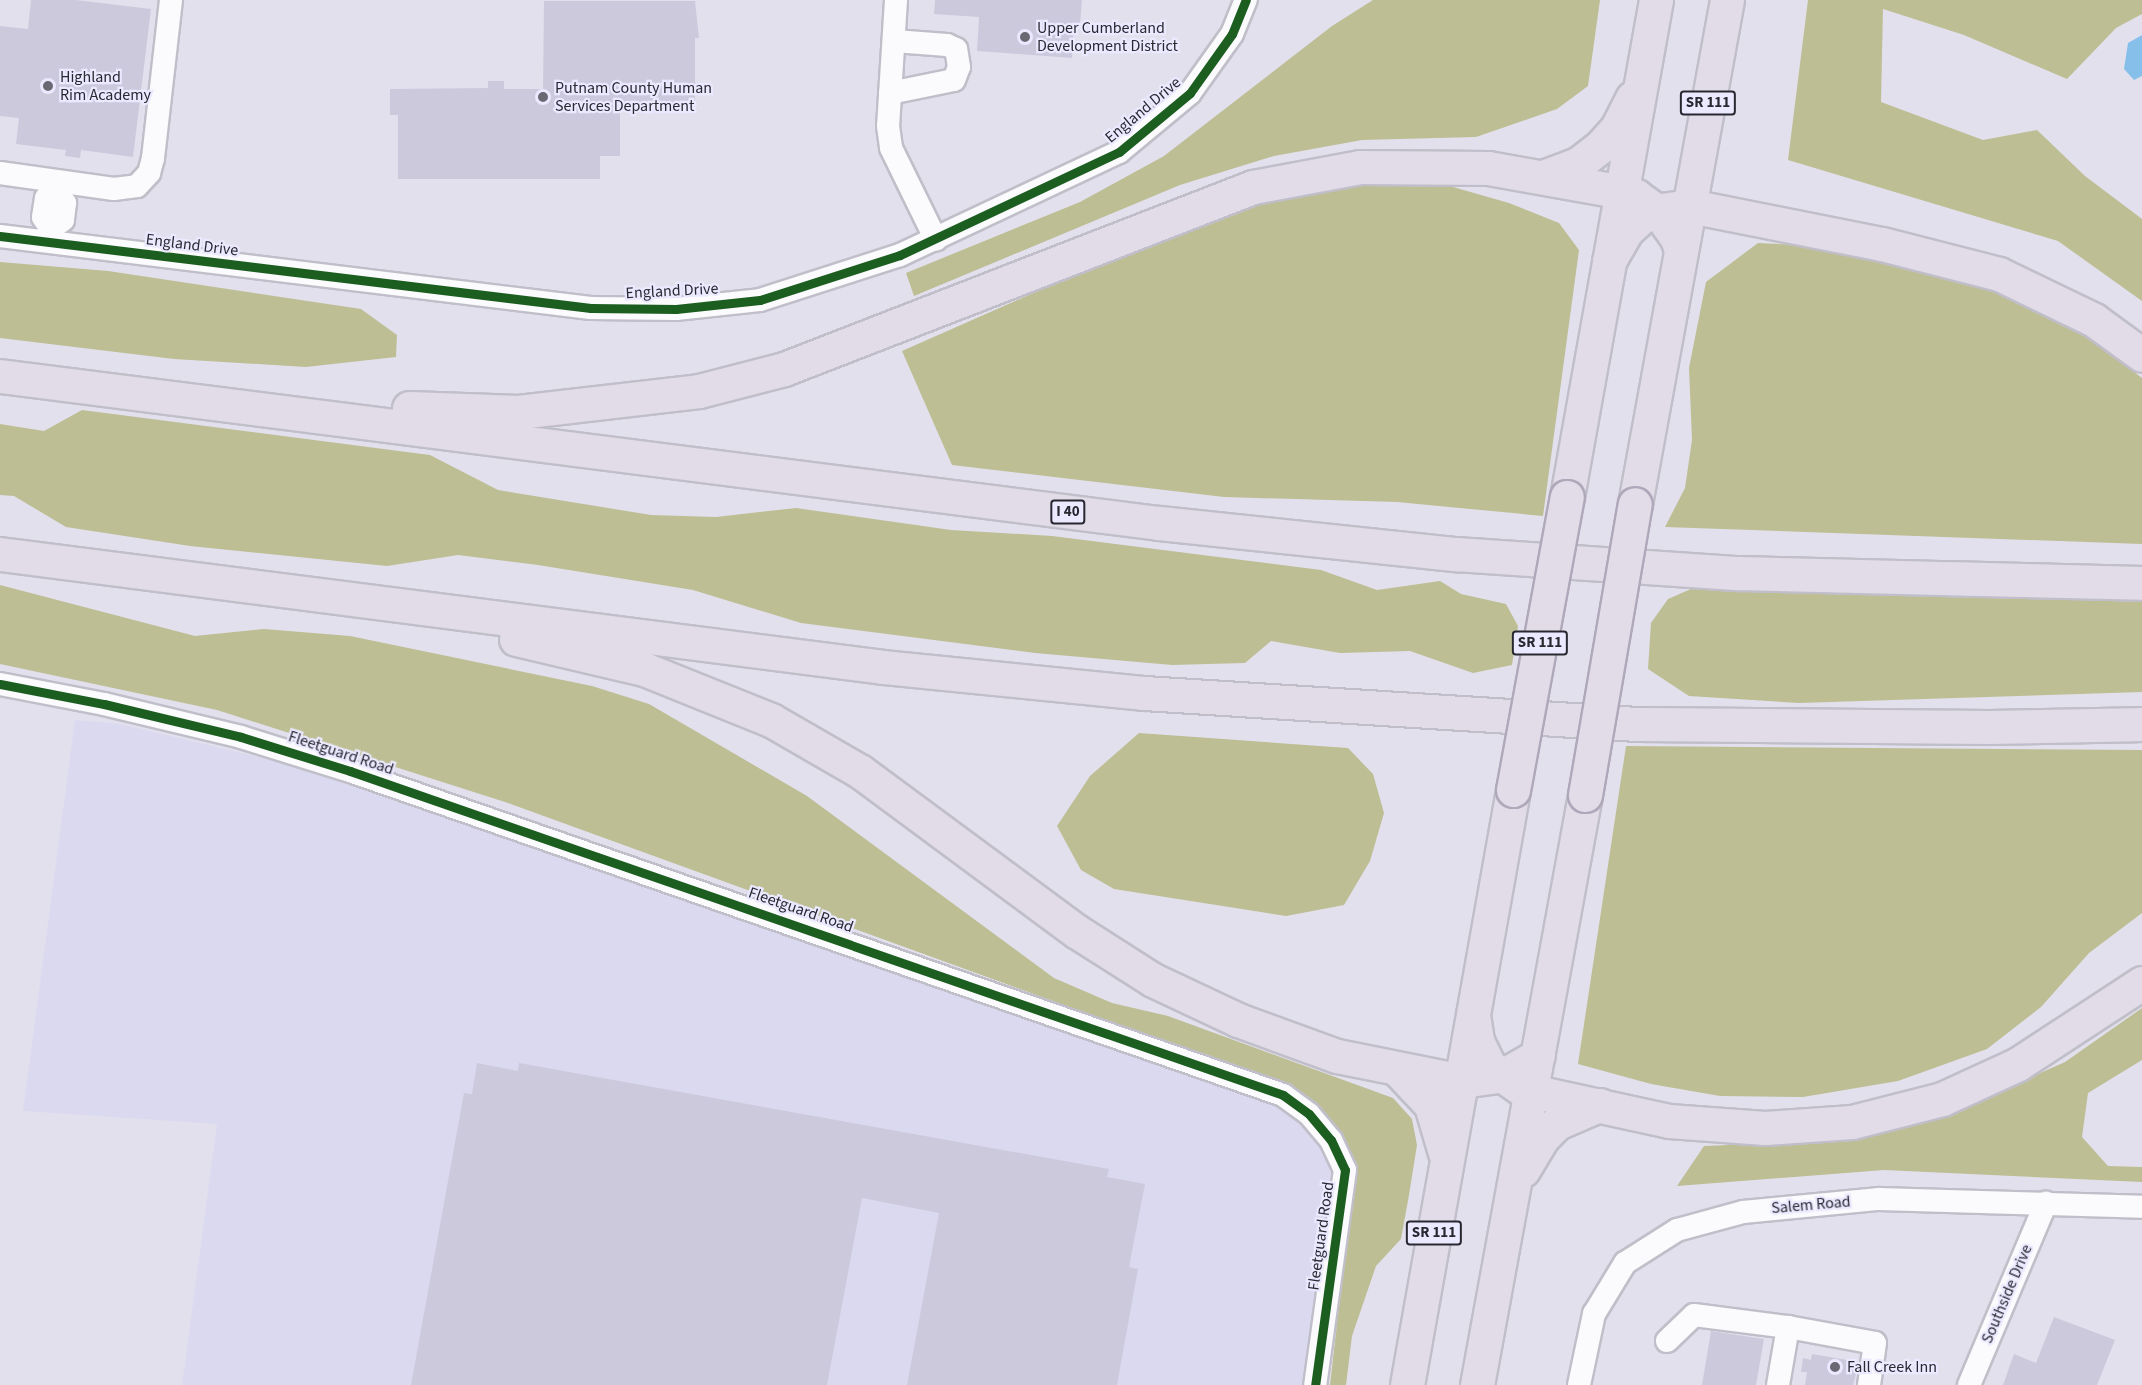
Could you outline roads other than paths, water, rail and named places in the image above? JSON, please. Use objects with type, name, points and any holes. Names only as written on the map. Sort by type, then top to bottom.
[{"type":"highway","name":"SR 111","points":[[1407,1385],[1656,0]]},
{"type":"highway","name":"SR 111","points":[[1478,1385],[1727,0]]},
{"type":"highway","points":[[1546,176],[1578,164],[1601,146],[1617,128],[1642,78]]},
{"type":"highway","points":[[1707,109],[1714,175],[1721,190],[1748,217]]},
{"type":"highway","points":[[183,399],[518,412],[699,391],[784,369],[1253,187],[1360,167],[1488,168],[1546,176],[1623,192],[1654,209],[1671,228],[1681,250]]},
{"type":"highway","points":[[1610,261],[1626,231],[1654,209],[1690,206],[1882,244],[1999,274],[2094,320],[2142,355]]},
{"type":"highway","name":"I 40","points":[[0,376],[1159,523],[1456,554],[1738,573],[2142,583]]},
{"type":"highway","points":[[0,554],[883,667],[1167,695],[1641,724],[1989,727],[2142,724]]},
{"type":"highway","points":[[351,600],[644,669],[771,720],[861,772],[1076,931],[1154,980],[1238,1020],[1337,1056],[1462,1081],[1500,1076],[1538,1055]]},
{"type":"highway","points":[[1473,1015],[1480,1049],[1500,1076],[1531,1092],[1669,1121],[1765,1128],[1852,1122],[1942,1099],[2018,1064],[2142,983]]},
{"type":"highway","points":[[1396,1069],[1431,1105],[1447,1160]]},
{"type":"highway","points":[[1515,1182],[1542,1138],[1557,1123],[1599,1105]]},
{"type":"street","points":[[0,173],[58,187],[114,189],[137,186],[149,173],[171,0]]},
{"type":"street","points":[[896,0],[890,93],[891,148],[936,240]]},
{"type":"street","name":"England Drive","points":[[0,236],[50,236],[471,296],[591,308],[676,309],[760,300],[900,255],[1119,152],[1190,93],[1232,34],[1245,0]]},
{"type":"street","points":[[890,93],[954,80],[959,67],[956,50],[947,45],[894,40]]},
{"type":"street","points":[[50,236],[63,219],[65,203],[58,187]]},
{"type":"street","name":"Fleetguard Road","points":[[0,684],[104,704],[241,737],[350,771],[1283,1095],[1309,1114],[1324,1131],[1345,1170],[1315,1385]]},
{"type":"street","name":"Salem Road","points":[[1579,1385],[1594,1314],[1625,1263],[1677,1230],[1743,1212],[1879,1199],[2142,1207]]},
{"type":"street","name":"Southside Drive","points":[[1969,1385],[2046,1203]]},
{"type":"street","points":[[1667,1341],[1694,1315],[1788,1327],[1875,1343],[1869,1385]]},
{"type":"street","points":[[1778,1385],[1788,1327]]},
{"type":"water","points":[[2142,35],[2142,76],[2134,80],[2124,69],[2128,43]]},
{"type":"place","name":"Upper Cumberland Development District","points":[[1025,37]]},
{"type":"place","name":"Highland Rim Academy","points":[[48,86]]},
{"type":"place","name":"Putnam County Human Services Department","points":[[543,97]]},
{"type":"place","name":"Fall Creek Inn","points":[[1835,1367]]}]
